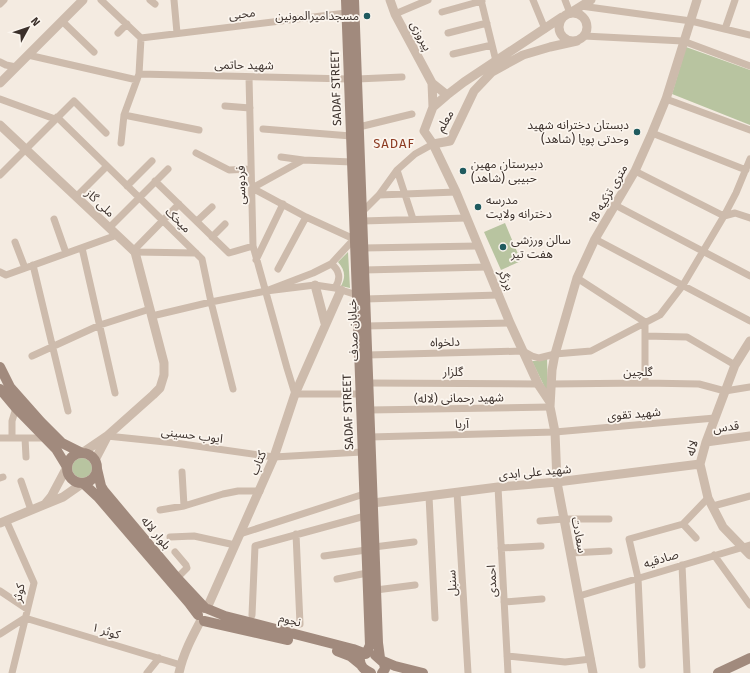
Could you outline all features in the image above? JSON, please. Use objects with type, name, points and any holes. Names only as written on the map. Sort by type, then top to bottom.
[{"type":"main road","name":"SADAF STREET","points":[[346,0],[353,79],[351,136],[354,239],[361,297],[360,394],[362,452],[365,516],[370,548],[367,573],[370,644],[366,654],[361,657],[361,665]]},
{"type":"main road","name":"خیابان صدف","points":[[354,0],[353,79],[359,127],[364,270],[361,297],[366,326],[373,503],[370,548],[376,590],[378,643],[381,660],[386,667],[382,673]]},
{"type":"main road","points":[[0,367],[10,387],[36,417],[62,443],[82,453],[88,454],[96,465],[94,477],[83,483],[73,480],[68,474],[67,467],[56,449],[16,408],[0,389]]},
{"type":"main road","points":[[67,467],[70,458],[74,455],[82,453]]},
{"type":"main road","name":"بلوار لاله","points":[[96,465],[101,486],[104,491],[177,578],[207,609]]},
{"type":"main road","name":"بلوار لاله","points":[[83,483],[108,508],[190,603],[201,619]]},
{"type":"main road","points":[[201,619],[200,610],[207,609]]},
{"type":"main road","name":"نجوم","points":[[207,609],[225,616],[374,655],[381,660]]},
{"type":"main road","name":"نجوم","points":[[201,619],[342,652],[350,656],[371,673]]},
{"type":"main road","points":[[718,673],[750,658]]},
{"type":"main road","points":[[381,660],[395,666],[423,673]]},
{"type":"street","points":[[0,4],[4,0]]},
{"type":"street","points":[[101,0],[141,38],[138,77],[124,115],[121,143]]},
{"type":"street","points":[[174,0],[177,33]]},
{"type":"street","name":"پیروزی","points":[[390,0],[395,14],[432,83]]},
{"type":"street","points":[[395,14],[428,0]]},
{"type":"street","points":[[533,0],[545,29]]},
{"type":"street","points":[[565,0],[566,15]]},
{"type":"street","points":[[591,0],[566,15],[559,26],[561,34],[568,40],[580,38],[683,41],[750,66]]},
{"type":"street","name":"18 متری تزکیه","points":[[550,404],[555,354],[578,278],[595,239],[635,171],[652,133],[666,98],[697,0]]},
{"type":"street","points":[[725,29],[735,0]]},
{"type":"street","points":[[0,83],[82,1]]},
{"type":"street","points":[[442,12],[482,1],[496,61]]},
{"type":"street","points":[[581,6],[691,21],[750,36]]},
{"type":"street","name":"محبی","points":[[141,38],[346,13]]},
{"type":"street","points":[[566,15],[579,13],[586,19],[588,28],[580,38]]},
{"type":"street","name":"معلم","points":[[566,15],[447,95],[433,107],[424,131],[433,144],[450,141],[474,91],[492,72],[523,55],[580,38]]},
{"type":"street","points":[[62,21],[94,52]]},
{"type":"street","points":[[448,33],[487,23]]},
{"type":"street","points":[[118,33],[126,24]]},
{"type":"street","points":[[454,54],[492,45]]},
{"type":"street","name":"شهید حاتمی","points":[[28,55],[138,77],[249,76],[353,79],[402,77]]},
{"type":"street","points":[[0,62],[16,67]]},
{"type":"street","name":"فردوسی","points":[[249,76],[253,246],[295,394]]},
{"type":"street","points":[[432,83],[447,95]]},
{"type":"street","points":[[432,83],[433,107]]},
{"type":"street","points":[[666,98],[750,130]]},
{"type":"street","points":[[0,99],[56,118]]},
{"type":"street","points":[[1,170],[25,149],[74,101],[106,133]]},
{"type":"street","points":[[225,106],[250,108]]},
{"type":"street","points":[[359,127],[412,114]]},
{"type":"street","points":[[124,115],[199,130]]},
{"type":"street","name":"میخک","points":[[56,118],[202,259],[233,390]]},
{"type":"street","name":"ملی گاز","points":[[0,125],[134,251]]},
{"type":"street","points":[[263,129],[351,136]]},
{"type":"street","points":[[652,133],[746,170]]},
{"type":"street","points":[[362,216],[397,170],[416,154],[433,144]]},
{"type":"street","name":"برزگر","points":[[433,144],[456,192],[510,323],[538,384],[550,404]]},
{"type":"street","points":[[196,153],[229,170],[251,169]]},
{"type":"street","points":[[281,156],[303,160],[352,162]]},
{"type":"street","points":[[523,351],[539,358],[555,354],[590,351],[660,315],[683,285],[724,216],[736,194],[750,159]]},
{"type":"street","points":[[252,188],[303,160]]},
{"type":"street","points":[[127,186],[152,161]]},
{"type":"street","points":[[76,197],[107,166]]},
{"type":"street","points":[[109,228],[168,169]]},
{"type":"street","points":[[397,170],[413,219]]},
{"type":"street","points":[[635,171],[724,216],[735,213],[750,218]]},
{"type":"street","points":[[155,181],[229,253],[253,246]]},
{"type":"street","points":[[252,188],[306,217],[354,239],[331,264],[313,273],[266,291]]},
{"type":"street","points":[[379,194],[456,192]]},
{"type":"street","points":[[134,251],[179,204]]},
{"type":"street","points":[[256,260],[283,204]]},
{"type":"street","points":[[615,205],[750,276]]},
{"type":"street","points":[[196,221],[212,207]]},
{"type":"street","points":[[362,216],[413,219],[467,218]]},
{"type":"street","points":[[278,269],[306,217]]},
{"type":"street","points":[[54,219],[66,253]]},
{"type":"street","points":[[212,237],[226,224]]},
{"type":"street","points":[[0,272],[6,275],[117,236]]},
{"type":"street","points":[[595,239],[750,321]]},
{"type":"street","points":[[15,242],[25,268]]},
{"type":"street","points":[[363,248],[478,246]]},
{"type":"street","points":[[82,248],[115,393]]},
{"type":"street","points":[[134,251],[196,253]]},
{"type":"street","points":[[82,453],[107,436],[153,395],[160,388],[164,375],[164,363],[134,251]]},
{"type":"street","points":[[331,264],[335,267],[339,275],[338,289]]},
{"type":"street","points":[[33,265],[68,411]]},
{"type":"street","points":[[364,270],[487,267]]},
{"type":"street","points":[[578,278],[644,322]]},
{"type":"street","points":[[32,356],[100,325],[151,312],[266,291],[315,285],[338,289],[361,297],[499,295]]},
{"type":"street","points":[[315,285],[325,323]]},
{"type":"street","name":"کتاب","points":[[207,609],[274,457],[295,394],[338,289]]},
{"type":"street","points":[[644,322],[645,383]]},
{"type":"street","points":[[366,326],[510,323]]},
{"type":"street","points":[[645,336],[687,337],[735,364]]},
{"type":"street","name":"لاله","points":[[750,341],[735,364],[706,442],[700,464],[708,498],[723,527],[746,546],[750,555]]},
{"type":"street","name":"دلخواه","points":[[367,355],[523,351]]},
{"type":"street","name":"گلزار","points":[[368,383],[538,384]]},
{"type":"street","name":"گلچین","points":[[551,384],[699,384],[725,391]]},
{"type":"street","points":[[725,391],[750,387]]},
{"type":"street","points":[[295,394],[360,394]]},
{"type":"street","name":"شهید رحمانی (لاله)","points":[[369,410],[550,404]]},
{"type":"street","name":"سعادت","points":[[550,404],[555,432],[557,482],[594,673]]},
{"type":"street","points":[[12,438],[12,421],[16,408]]},
{"type":"street","name":"شهید تقوی","points":[[555,432],[715,418]]},
{"type":"street","name":"آریا","points":[[370,437],[555,432]]},
{"type":"street","points":[[96,465],[107,436]]},
{"type":"street","name":"ایوب حسینی","points":[[107,436],[175,443],[274,457],[362,452]]},
{"type":"street","name":"قدس","points":[[706,442],[750,436]]},
{"type":"street","points":[[0,438],[45,438]]},
{"type":"street","points":[[25,438],[26,457]]},
{"type":"street","name":"شهید علی ابدی","points":[[373,503],[700,464]]},
{"type":"street","points":[[45,504],[51,497],[67,467]]},
{"type":"street","points":[[182,472],[184,506]]},
{"type":"street","points":[[21,481],[31,510]]},
{"type":"street","points":[[3,521],[63,497],[83,483]]},
{"type":"street","name":"احمدی","points":[[498,487],[508,673]]},
{"type":"street","points":[[160,510],[184,506],[238,491],[260,491]]},
{"type":"street","name":"سنبل","points":[[457,492],[468,673]]},
{"type":"street","points":[[240,534],[364,494]]},
{"type":"street","points":[[429,496],[435,618]]},
{"type":"street","points":[[713,506],[750,496]]},
{"type":"street","points":[[642,665],[638,578],[629,539],[683,524],[708,498]]},
{"type":"street","points":[[252,615],[255,546],[365,516]]},
{"type":"street","points":[[540,521],[564,518],[609,519]]},
{"type":"street","name":"کوثر","points":[[3,521],[34,582],[12,673]]},
{"type":"street","points":[[683,524],[696,538]]},
{"type":"street","points":[[296,534],[300,624]]},
{"type":"street","points":[[170,537],[194,536],[235,545]]},
{"type":"street","points":[[324,556],[414,542]]},
{"type":"street","points":[[501,548],[541,546]]},
{"type":"street","name":"صادقیه","points":[[579,596],[746,546]]},
{"type":"street","points":[[571,553],[609,551]]},
{"type":"street","points":[[175,552],[187,568],[177,578]]},
{"type":"street","points":[[714,555],[750,606]]},
{"type":"street","points":[[682,565],[687,673]]},
{"type":"street","points":[[337,579],[367,573]]},
{"type":"street","points":[[376,590],[415,585]]},
{"type":"street","points":[[0,592],[27,610]]},
{"type":"street","points":[[504,602],[542,599]]},
{"type":"street","points":[[2,631],[25,618]]},
{"type":"street","name":"کوثر ۱","points":[[25,618],[159,658],[180,669]]},
{"type":"street","points":[[180,669],[201,619]]},
{"type":"street","points":[[507,656],[565,662],[591,659]]},
{"type":"street","points":[[147,673],[159,658]]},
{"type":"green space","points":[[686,47],[750,70],[750,125],[672,94]]},
{"type":"green space","name":"سالن ورزشی هفت تیر","points":[[505,223],[521,261],[501,270],[484,232]]},
{"type":"green space","points":[[348,252],[350,288],[341,286],[344,280],[344,274],[338,262]]},
{"type":"green space","points":[[547,358],[548,394],[532,361],[540,361]]},
{"type":"green space","points":[[82,458],[89,461],[92,468],[89,475],[82,478],[75,475],[72,468],[75,461]]},
{"type":"place","name":"مسجدامیرالمونین","points":[[367,16]]},
{"type":"place","name":"دبستان دخترانه شهید وحدتی پویا (شاهد)","points":[[637,132]]},
{"type":"place","name":"دبیرستان مهین حبیبی (شاهد)","points":[[463,171]]},
{"type":"place","name":"مدرسه دخترانه ولایت","points":[[478,207]]},
{"type":"place","name":"سالن ورزشی هفت تیر","points":[[503,247]]},
{"type":"district","name":"SADAF","points":[[394,143]]}]
